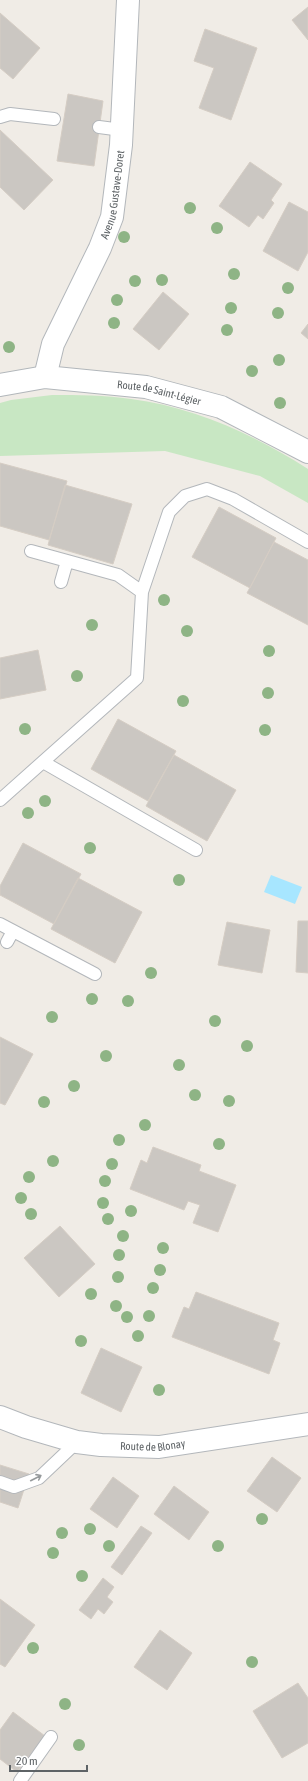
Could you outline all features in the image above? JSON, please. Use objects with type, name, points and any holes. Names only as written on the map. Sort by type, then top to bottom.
[{"type":"street","name":"Avenue Gustave-Doret","points":[[45,377],[53,344],[100,248],[112,217],[122,130],[128,0]]},
{"type":"street","name":"Route de Saint-Légier","points":[[0,385],[45,377],[146,387],[220,408],[308,452]]},
{"type":"street","name":"Route de Blonay","points":[[0,1418],[47,1434],[77,1442],[101,1445],[159,1446],[308,1424]]},
{"type":"lane","points":[[0,117],[10,114],[54,119]]},
{"type":"lane","points":[[99,128],[122,130]]},
{"type":"lane","points":[[0,800],[137,678],[142,592],[169,512],[185,496],[207,489],[253,507],[308,542]]},
{"type":"lane","points":[[31,551],[118,575],[142,592]]},
{"type":"lane","points":[[61,582],[68,561]]},
{"type":"lane","points":[[43,762],[117,810],[196,850]]},
{"type":"lane","points":[[0,924],[95,974]]},
{"type":"lane","points":[[7,942],[13,931]]},
{"type":"lane","points":[[0,1482],[14,1487],[39,1478],[77,1442]]},
{"type":"lane","points":[[20,1781],[51,1737]]},
{"type":"green space","points":[[52,395],[111,397],[155,403],[223,424],[267,445],[308,469],[308,503],[260,476],[165,451],[0,456],[0,403],[11,400]]},
{"type":"water","points":[[271,875],[302,887],[295,904],[264,892]]},
{"type":"building","points":[[308,7],[308,40],[292,20]]},
{"type":"building","points":[[0,13],[40,48],[13,79],[0,68]]},
{"type":"building","points":[[205,29],[257,48],[231,120],[199,108],[214,68],[194,61]]},
{"type":"building","points":[[68,94],[103,101],[94,166],[57,161]]},
{"type":"building","points":[[0,130],[53,180],[24,210],[0,187]]},
{"type":"building","points":[[250,162],[282,184],[271,200],[274,203],[263,219],[258,215],[249,227],[219,206]]},
{"type":"building","points":[[289,202],[308,212],[308,252],[298,271],[263,251]]},
{"type":"building","points":[[163,292],[189,314],[159,350],[133,329]]},
{"type":"building","points":[[308,324],[308,339],[301,333]]},
{"type":"building","points":[[0,463],[67,481],[49,540],[0,526]]},
{"type":"building","points":[[65,485],[132,504],[113,564],[48,545]]},
{"type":"building","points":[[219,507],[276,538],[250,588],[192,557]]},
{"type":"building","points":[[274,542],[308,560],[308,625],[247,593]]},
{"type":"building","points":[[38,650],[46,690],[0,699],[0,658]]},
{"type":"building","points":[[118,719],[176,751],[148,801],[91,769]]},
{"type":"building","points":[[174,755],[236,790],[207,841],[146,806]]},
{"type":"building","points":[[23,843],[81,874],[54,924],[0,895],[0,886]]},
{"type":"building","points":[[78,878],[142,912],[115,963],[51,929]]},
{"type":"building","points":[[298,921],[308,921],[308,973],[296,972]]},
{"type":"building","points":[[227,922],[270,930],[262,973],[218,965]]},
{"type":"building","points":[[0,1037],[33,1054],[5,1105],[0,1103]]},
{"type":"building","points":[[153,1147],[201,1165],[199,1171],[236,1185],[218,1232],[193,1223],[200,1205],[188,1201],[184,1210],[130,1189],[141,1160],[147,1163]]},
{"type":"building","points":[[60,1226],[95,1264],[59,1297],[24,1258]]},
{"type":"building","points":[[196,1292],[279,1323],[273,1340],[280,1343],[269,1374],[172,1337],[184,1307],[189,1309]]},
{"type":"building","points":[[101,1348],[142,1367],[121,1412],[81,1393]]},
{"type":"building","points":[[272,1457],[301,1478],[277,1512],[247,1491]]},
{"type":"building","points":[[0,1465],[29,1474],[18,1508],[0,1502]]},
{"type":"building","points":[[113,1477],[139,1496],[117,1528],[90,1509]]},
{"type":"building","points":[[174,1486],[209,1512],[189,1540],[154,1514]]},
{"type":"building","points":[[141,1526],[152,1533],[122,1575],[111,1567]]},
{"type":"building","points":[[103,1578],[114,1587],[107,1597],[113,1602],[104,1614],[98,1609],[91,1619],[79,1610]]},
{"type":"building","points":[[0,1599],[35,1625],[5,1667],[0,1664]]},
{"type":"building","points":[[160,1630],[192,1653],[167,1690],[134,1667]]},
{"type":"building","points":[[298,1683],[308,1698],[308,1743],[282,1758],[253,1711]]},
{"type":"building","points":[[13,1712],[45,1736],[17,1772],[0,1759],[0,1730]]}]
